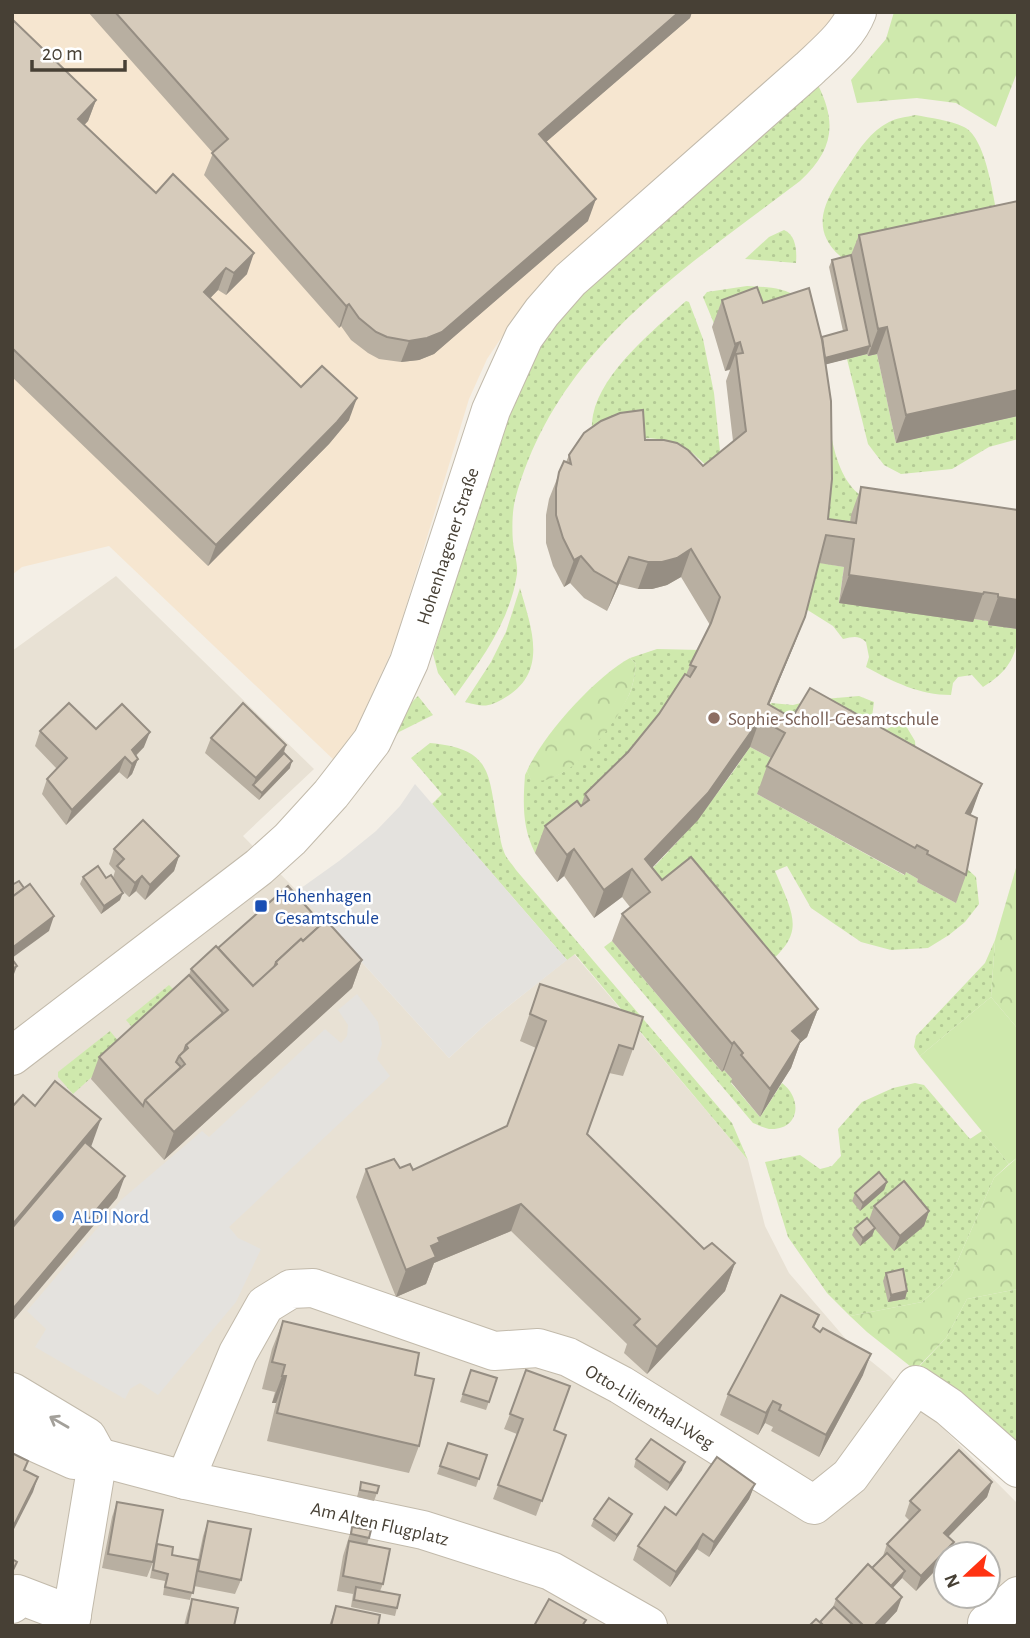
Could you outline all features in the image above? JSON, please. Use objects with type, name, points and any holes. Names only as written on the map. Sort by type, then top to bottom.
[{"type":"street","name":"Hohenhagener Straße","points":[[12,1056],[258,867],[290,839],[355,767],[372,741],[409,662],[491,410],[524,337],[570,280],[809,69],[835,44],[853,22],[857,12]]},
{"type":"street","name":"Otto-Lilienthal-Weg","points":[[185,1480],[239,1353],[265,1305],[291,1289],[313,1288],[495,1351],[538,1348],[568,1357],[621,1385],[814,1505],[849,1476],[916,1385],[949,1407],[1018,1468]]},
{"type":"street","points":[[12,1392],[87,1437],[98,1457],[71,1620],[17,1594],[12,1604]]},
{"type":"street","name":"Am Alten Flugplatz","points":[[12,1432],[74,1460],[98,1457],[185,1480],[423,1530],[551,1571],[648,1626]]},
{"type":"street","points":[[987,1626],[987,1623],[1018,1596]]},
{"type":"shaded area","points":[[12,12],[836,12],[830,25],[510,325],[487,359],[469,399],[394,646],[356,729],[336,762],[109,546],[22,567],[12,575]]},
{"type":"shaded area","points":[[116,576],[314,769],[243,836],[297,891],[449,1058],[486,1024],[574,954],[748,1160],[765,1226],[789,1273],[851,1345],[928,1413],[1018,1504],[1018,1626],[12,1626],[12,651]]},
{"type":"shaded area","points":[[415,784],[567,960],[486,1024],[449,1058],[297,891],[376,831],[400,806]]},
{"type":"shaded area","points":[[357,994],[378,1022],[382,1044],[377,1059],[390,1076],[229,1227],[238,1238],[261,1249],[236,1302],[158,1395],[140,1383],[130,1389],[125,1399],[35,1347],[46,1329],[27,1311],[121,1200],[202,1131],[209,1137],[325,1029],[341,1043],[347,1036],[348,1025],[338,1010]]},
{"type":"green space","points":[[894,12],[1018,12],[1018,70],[996,127],[956,103],[917,98],[857,103],[851,80],[886,39]]},
{"type":"green space","points":[[818,85],[830,125],[825,148],[811,170],[711,247],[629,317],[592,356],[560,399],[534,446],[515,500],[512,532],[517,574],[508,608],[485,654],[455,696],[438,673],[433,654],[498,435],[519,381],[549,330],[584,287]]},
{"type":"green space","points":[[915,115],[964,127],[972,134],[984,158],[1000,230],[849,263],[827,240],[823,228],[826,204],[840,178],[871,136],[892,121]]},
{"type":"green space","points":[[784,230],[793,239],[796,263],[745,259],[769,237]]},
{"type":"green space","points":[[747,286],[768,287],[800,298],[715,326],[703,297],[707,292]]},
{"type":"green space","points":[[686,301],[689,302],[703,339],[714,393],[720,451],[709,468],[686,449],[660,439],[637,438],[591,448],[593,415],[607,383],[631,352]]},
{"type":"green space","points":[[877,354],[896,443],[1018,416],[1018,439],[989,447],[952,469],[901,474],[884,465],[868,444],[847,359]]},
{"type":"green space","points":[[824,375],[834,450],[849,484],[861,496],[877,503],[897,506],[962,503],[979,507],[846,551],[818,547]]},
{"type":"green space","points":[[816,562],[844,567],[839,602],[988,621],[988,625],[1018,629],[1013,656],[1004,670],[983,687],[972,675],[958,677],[953,683],[951,695],[917,690],[887,678],[866,667],[869,657],[866,642],[858,637],[843,639],[833,626],[806,609]]},
{"type":"green space","points":[[520,588],[532,633],[532,661],[528,674],[519,686],[495,703],[482,706],[465,702],[491,662],[506,632]]},
{"type":"green space","points":[[657,649],[701,650],[680,692],[567,829],[535,853],[524,815],[527,771],[531,779],[545,779],[559,774],[588,751],[601,737],[629,695],[636,664],[630,658]]},
{"type":"green space","points":[[630,658],[636,664],[634,680],[622,707],[602,737],[574,765],[559,775],[545,780],[531,780],[527,771],[557,725],[586,692]]},
{"type":"green space","points":[[418,696],[433,715],[399,732],[391,742],[410,704]]},
{"type":"green space","points":[[859,696],[874,702],[872,717],[878,725],[887,729],[903,721],[915,741],[916,755],[758,732],[771,703],[793,705],[813,700]]},
{"type":"green space","points":[[430,743],[452,746],[478,759],[490,781],[501,844],[508,859],[732,1123],[748,1160],[575,954],[567,960],[432,804],[442,794],[411,758]]},
{"type":"green space","points":[[750,747],[775,760],[757,794],[904,875],[906,872],[918,879],[917,882],[956,903],[963,865],[976,877],[979,904],[965,922],[928,948],[891,950],[861,942],[811,908],[787,866],[775,871],[792,917],[790,938],[772,961],[756,974],[635,886],[696,820]]},
{"type":"green space","points":[[1018,861],[1018,1029],[991,997],[995,940]]},
{"type":"green space","points":[[995,940],[991,997],[920,1056],[914,1047],[916,1036],[985,963]]},
{"type":"green space","points":[[612,941],[721,1071],[724,1070],[733,1080],[731,1083],[760,1117],[782,1083],[789,1090],[793,1097],[795,1113],[787,1125],[769,1129],[753,1123],[604,947]]},
{"type":"green space","points":[[169,985],[181,997],[139,1035],[126,1020]]},
{"type":"green space","points":[[991,997],[1018,1029],[1018,1157],[1009,1164],[920,1056]]},
{"type":"green space","points":[[110,1031],[124,1048],[73,1094],[58,1077],[58,1072]]},
{"type":"green space","points":[[915,1083],[924,1085],[970,1139],[982,1131],[1009,1164],[994,1178],[951,1276],[922,1302],[850,1316],[827,1293],[788,1237],[765,1162],[800,1155],[820,1169],[832,1166],[841,1156],[838,1129],[862,1102],[893,1088]]},
{"type":"green space","points":[[1018,1157],[1018,1289],[967,1299],[946,1338],[915,1370],[850,1316],[922,1302],[951,1276],[994,1178]]},
{"type":"green space","points":[[1018,1289],[1018,1447],[916,1370],[946,1338],[967,1299]]},
{"type":"building","points":[[115,12],[679,12],[539,134],[596,199],[442,332],[409,341],[376,332],[359,318],[349,304],[346,306],[212,153],[228,139]]},
{"type":"building","points":[[14,21],[96,100],[78,119],[156,193],[173,174],[254,253],[234,273],[226,268],[204,292],[301,387],[322,366],[357,398],[337,422],[216,545],[12,348]]},
{"type":"building","points":[[1018,201],[1018,390],[906,415],[887,327],[878,329],[859,235]]},
{"type":"building","points":[[851,255],[870,346],[825,358],[822,337],[847,330],[832,260]]},
{"type":"building","name":"Sophie-Scholl-Gesamtschule","points":[[757,287],[763,303],[809,288],[822,340],[831,401],[832,479],[828,519],[856,523],[861,487],[1018,510],[1018,600],[998,597],[998,594],[849,575],[854,539],[826,535],[805,617],[768,704],[792,718],[810,688],[982,784],[966,813],[977,818],[966,875],[927,854],[928,851],[917,845],[915,848],[767,766],[785,733],[760,719],[708,793],[645,859],[662,880],[691,857],[818,1009],[792,1031],[801,1040],[770,1089],[741,1055],[743,1053],[734,1042],[732,1044],[622,914],[650,892],[632,869],[604,890],[574,849],[567,855],[545,826],[577,801],[581,806],[589,800],[585,794],[628,752],[659,714],[685,674],[690,677],[696,667],[690,665],[711,623],[720,597],[691,549],[677,558],[662,562],[629,557],[617,584],[594,571],[581,556],[574,560],[556,515],[559,472],[564,461],[571,464],[569,455],[584,433],[601,421],[620,413],[643,410],[645,440],[677,443],[703,466],[746,431],[736,354],[743,353],[740,342],[735,344],[722,300]]},
{"type":"building","points":[[69,703],[96,729],[122,704],[150,732],[132,750],[138,759],[132,764],[125,757],[72,810],[47,779],[67,758],[40,731]]},
{"type":"building","points":[[243,703],[286,745],[256,778],[211,738]]},
{"type":"building","points":[[284,753],[292,761],[262,793],[253,785]]},
{"type":"building","points":[[143,820],[179,856],[150,885],[142,876],[135,883],[117,866],[124,859],[114,849]]},
{"type":"building","points":[[98,866],[106,878],[111,875],[123,893],[104,906],[83,877]]},
{"type":"building","points":[[19,881],[24,888],[12,897],[12,885]]},
{"type":"building","points":[[30,884],[54,916],[12,948],[12,897]]},
{"type":"building","points":[[288,886],[322,924],[303,941],[301,939],[253,986],[218,948]]},
{"type":"building","points":[[326,920],[362,960],[174,1132],[145,1100],[185,1064],[179,1056],[188,1048],[186,1045],[228,1010],[191,969],[216,946],[253,986],[301,939],[303,941]]},
{"type":"building","points":[[189,975],[223,1013],[186,1045],[176,1062],[181,1067],[145,1100],[143,1106],[99,1057]]},
{"type":"building","points":[[540,984],[643,1017],[633,1049],[619,1045],[587,1134],[704,1249],[712,1243],[735,1263],[657,1347],[634,1325],[640,1319],[521,1204],[438,1238],[440,1242],[431,1246],[436,1257],[406,1270],[366,1169],[394,1159],[400,1168],[410,1164],[413,1170],[507,1126],[546,1021],[530,1014]]},
{"type":"building","points":[[55,1081],[101,1119],[12,1225],[12,1107],[23,1095],[35,1106]]},
{"type":"building","points":[[85,1142],[125,1176],[12,1310],[12,1228]]},
{"type":"building","points":[[879,1172],[887,1182],[863,1203],[855,1193]]},
{"type":"building","points":[[904,1181],[929,1211],[900,1236],[874,1206]]},
{"type":"building","points":[[867,1218],[875,1228],[863,1238],[855,1228]]},
{"type":"building","points":[[903,1269],[907,1291],[891,1295],[886,1273]]},
{"type":"building","points":[[781,1295],[819,1315],[813,1327],[820,1332],[823,1328],[871,1354],[826,1435],[779,1410],[781,1405],[773,1401],[766,1413],[728,1394]]},
{"type":"building","points":[[283,1321],[419,1353],[415,1375],[434,1379],[419,1446],[277,1413],[286,1376],[282,1376],[285,1365],[272,1362]]},
{"type":"building","points":[[471,1370],[497,1378],[489,1402],[463,1394]]},
{"type":"building","points":[[526,1370],[570,1386],[554,1430],[566,1435],[542,1501],[498,1485],[523,1419],[510,1414]]},
{"type":"building","points":[[651,1439],[685,1462],[670,1483],[636,1459]]},
{"type":"building","points":[[448,1443],[487,1455],[479,1479],[440,1466]]},
{"type":"building","points":[[959,1450],[992,1482],[944,1533],[952,1540],[932,1540],[932,1565],[921,1576],[887,1544],[920,1510],[910,1501]]},
{"type":"building","points":[[12,1453],[28,1461],[24,1470],[38,1477],[12,1529]]},
{"type":"building","points":[[717,1457],[755,1484],[714,1542],[703,1534],[676,1572],[638,1546],[665,1507],[676,1515]]},
{"type":"building","points":[[361,1482],[379,1486],[377,1493],[360,1490]]},
{"type":"building","points":[[609,1498],[632,1514],[617,1535],[594,1519]]},
{"type":"building","points":[[117,1502],[163,1510],[153,1562],[108,1554]]},
{"type":"building","points":[[208,1521],[251,1529],[241,1580],[198,1571]]},
{"type":"building","points":[[352,1527],[371,1530],[369,1538],[351,1534]]},
{"type":"building","points":[[349,1541],[390,1549],[383,1584],[343,1576]]},
{"type":"building","points":[[157,1544],[173,1547],[172,1555],[199,1560],[193,1593],[165,1587],[168,1574],[153,1570]]},
{"type":"building","points":[[887,1553],[905,1571],[891,1586],[872,1568]]},
{"type":"building","points":[[12,1559],[17,1562],[12,1572]]},
{"type":"building","points":[[868,1564],[902,1597],[874,1626],[864,1626],[836,1599]]},
{"type":"building","points":[[356,1587],[400,1595],[397,1608],[354,1600]]},
{"type":"building","points":[[192,1599],[238,1608],[234,1626],[187,1626]]},
{"type":"building","points":[[549,1599],[586,1620],[582,1626],[534,1626]]},
{"type":"building","points":[[336,1606],[380,1615],[378,1626],[331,1626]]},
{"type":"building","points":[[834,1607],[853,1626],[824,1626],[820,1622]]},
{"type":"building","points":[[816,1619],[824,1626],[809,1626]]},
{"type":"place","name":"Sophie-Scholl-Gesamtschule","points":[[714,718]]},
{"type":"place","name":"Hohenhagen Gesamtschule","points":[[261,906]]},
{"type":"place","name":"ALDI Nord","points":[[58,1216]]}]
